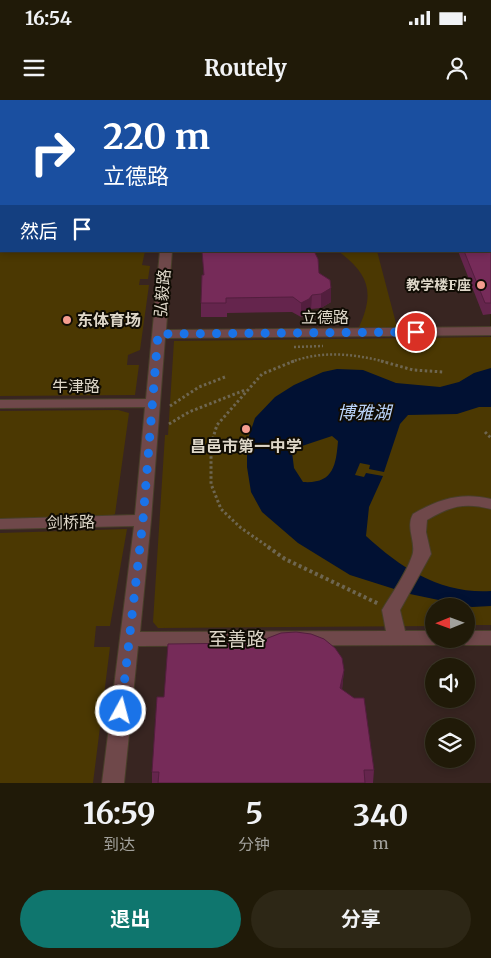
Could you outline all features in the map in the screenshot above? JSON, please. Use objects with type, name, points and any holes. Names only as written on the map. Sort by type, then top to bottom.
[{"type":"street","name":"弘毅路","points":[[113,783],[143,520],[166,252]]},
{"type":"street","name":"立德路","points":[[158,334],[491,331]]},
{"type":"street","name":"牛津路","points":[[0,404],[152,403]]},
{"type":"street","points":[[397,638],[391,610],[422,554],[418,532],[419,518],[442,504],[461,499],[489,502]]},
{"type":"street","name":"剑桥路","points":[[0,524],[143,520]]},
{"type":"street","name":"至善路","points":[[129,639],[425,638]]},
{"type":"street","points":[[475,638],[491,638]]},
{"type":"path","points":[[391,610],[285,559],[248,534],[222,509],[211,484],[212,444],[218,425],[246,390],[262,374],[300,359],[336,352],[362,356],[413,370],[443,372]]},
{"type":"path","points":[[170,406],[198,387],[225,376]]},
{"type":"path","points":[[169,424],[189,412],[246,390]]},
{"type":"path","points":[[485,432],[491,438]]},
{"type":"shaded area","name":"昌邑市第一中学","points":[[0,252],[490,252],[491,783],[0,783]]},
{"type":"shaded area","name":"东体育场","points":[[0,252],[145,252],[142,265],[150,266],[148,279],[140,279],[139,285],[149,285],[140,350],[128,355],[127,365],[139,365],[135,395],[0,396]]},
{"type":"shaded area","points":[[339,252],[377,252],[397,327],[359,327],[367,304],[368,294],[362,276],[348,259]]},
{"type":"shaded area","points":[[491,337],[491,625],[475,625],[475,598],[425,598],[425,626],[158,628],[153,622],[165,435],[168,435],[174,341]]},
{"type":"shaded area","points":[[118,410],[129,413],[115,514],[104,519],[0,521],[0,411]]},
{"type":"shaded area","points":[[127,529],[110,626],[96,626],[94,647],[110,647],[93,783],[0,783],[0,533]]},
{"type":"water","name":"博雅湖","points":[[491,368],[491,407],[479,407],[457,414],[408,415],[400,424],[384,472],[369,469],[370,465],[360,463],[355,475],[364,477],[366,473],[383,476],[369,507],[366,536],[394,559],[423,577],[455,588],[491,591],[491,606],[475,607],[475,598],[429,598],[410,594],[350,575],[298,543],[262,512],[251,492],[247,467],[247,442],[255,418],[275,397],[294,385],[323,372],[337,369],[363,370],[396,383],[440,387],[459,382],[474,373]],"holes":[[[332,436],[338,441],[336,458],[331,472],[327,476],[321,480],[303,482],[294,468],[292,452],[302,446]]]},
{"type":"building","points":[[202,252],[314,252],[318,259],[319,273],[330,280],[331,288],[321,294],[312,295],[301,303],[293,297],[226,298],[226,303],[201,303],[202,275],[204,275]]},
{"type":"building","points":[[464,252],[491,252],[491,303],[485,303]]},
{"type":"building","points":[[281,633],[311,634],[324,639],[335,648],[342,658],[344,670],[340,688],[354,698],[364,698],[374,770],[364,770],[365,783],[158,783],[159,772],[152,772],[157,697],[164,697],[168,644],[250,643],[257,646],[268,638]]},
{"type":"place","name":"教学楼F座","points":[[481,285]]},
{"type":"place","name":"东体育场","points":[[67,320]]},
{"type":"place","name":"昌邑市第一中学","points":[[246,429]]},
{"type":"route","points":[[121,711],[143,520],[158,334],[416,332]]}]
